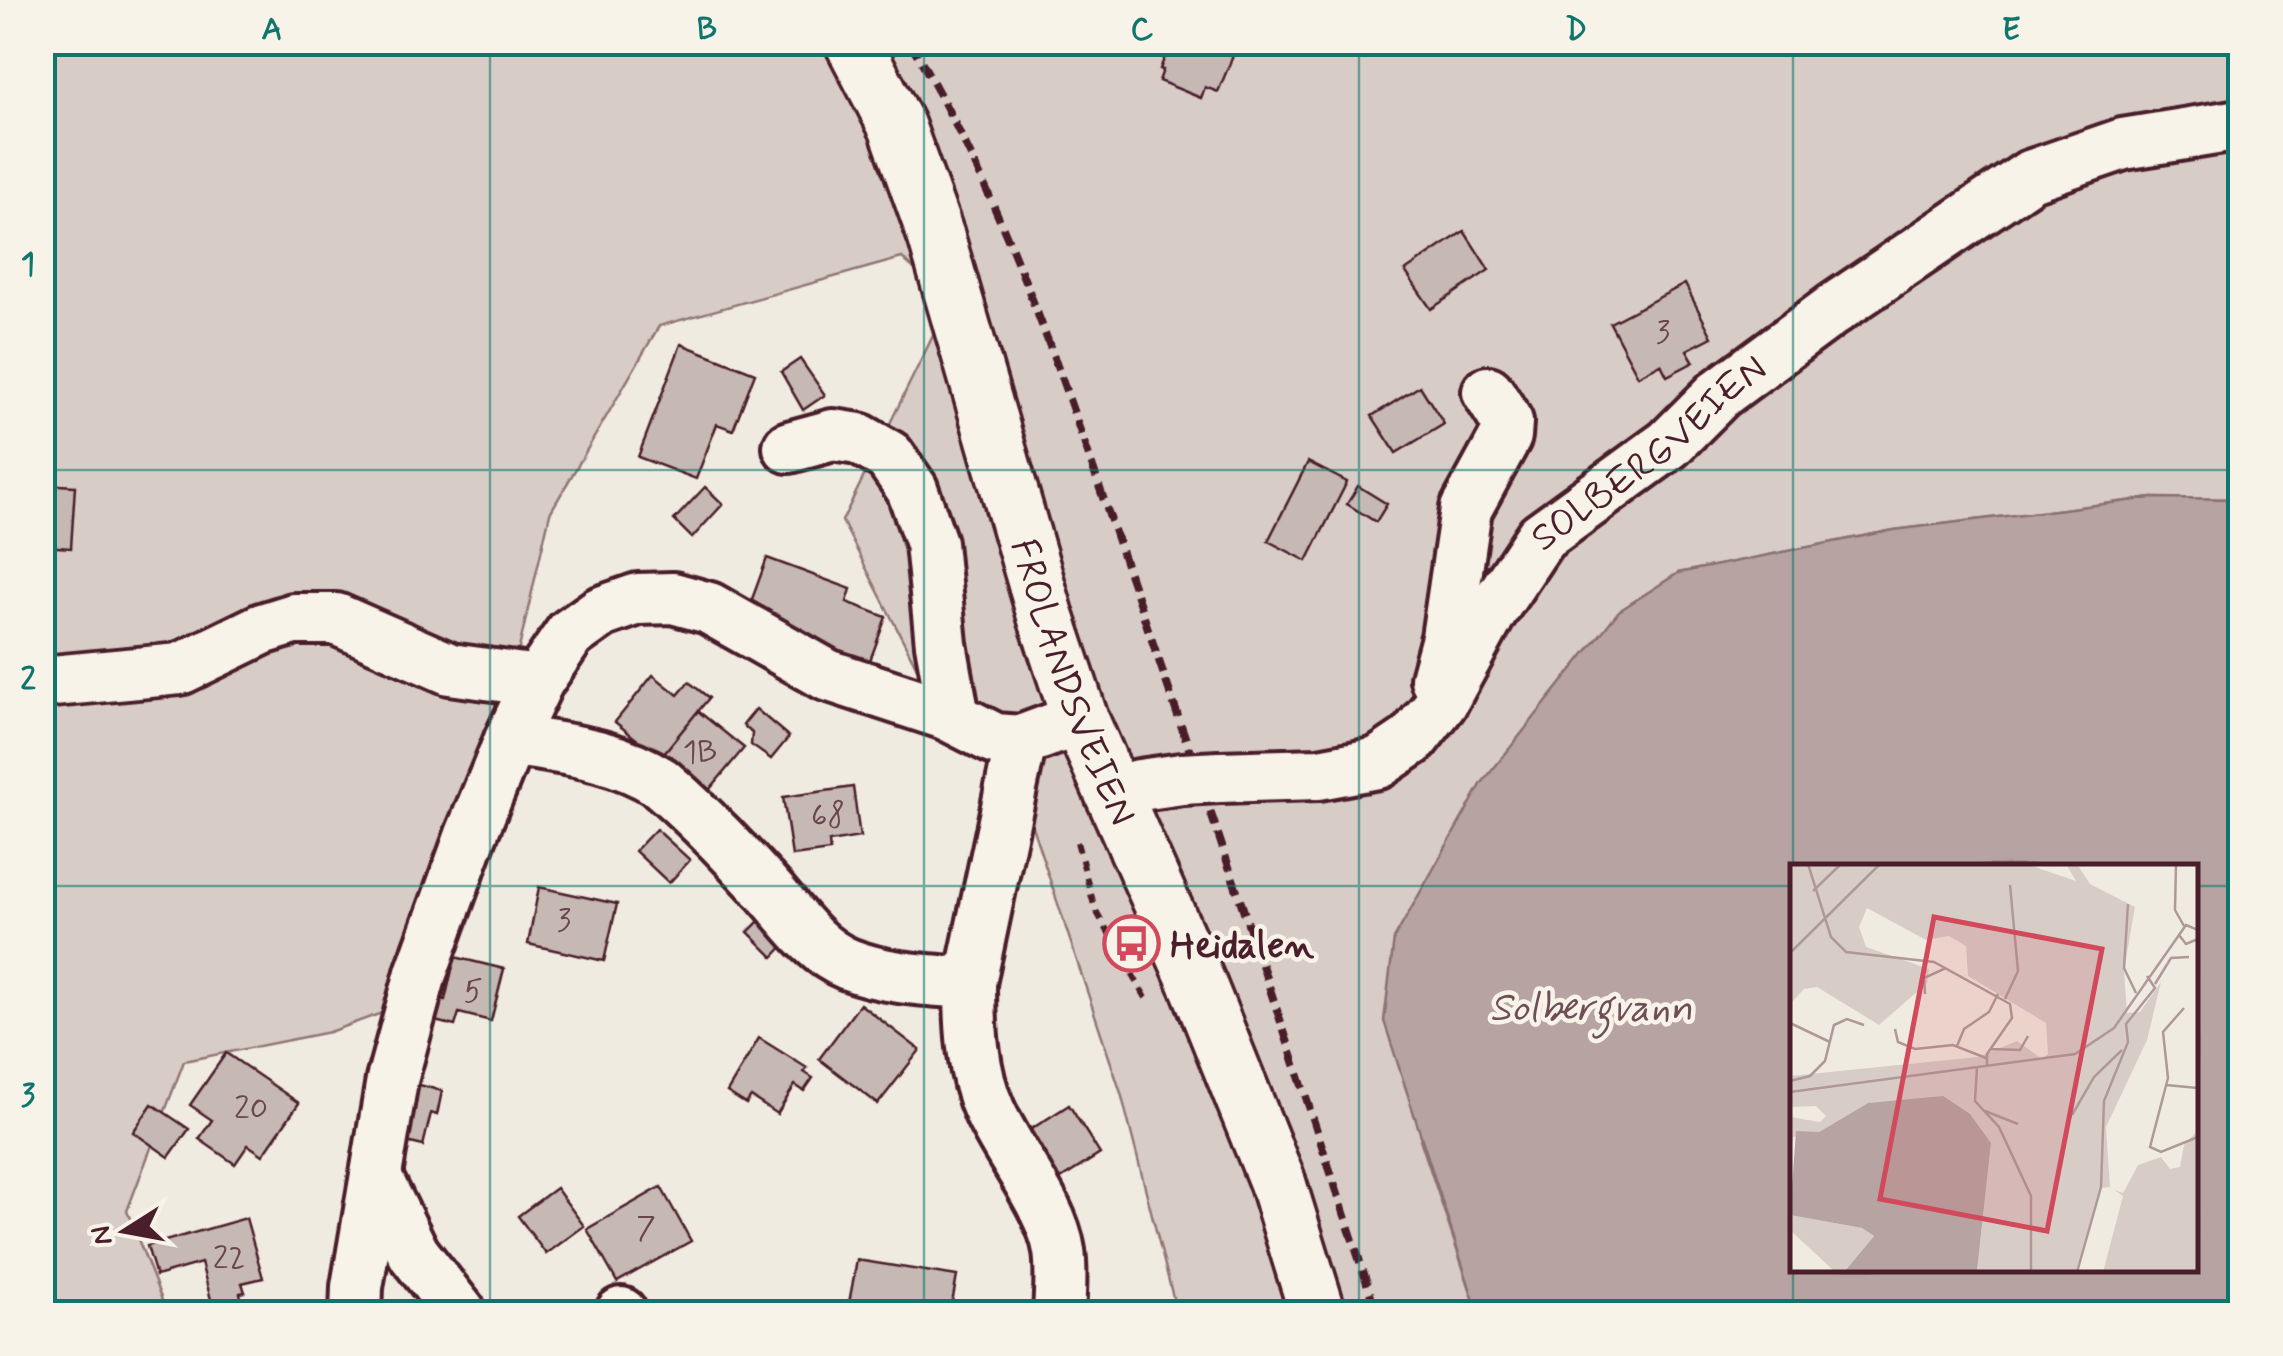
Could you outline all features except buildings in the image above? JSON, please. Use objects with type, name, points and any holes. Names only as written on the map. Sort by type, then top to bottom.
[{"type":"main road","name":"FROLANDSVEIEN","points":[[853,42],[897,127],[936,236],[1046,617],[1080,719],[1206,1004],[1282,1197],[1318,1314]]},
{"type":"street","name":"SOLBERGVEIEN","points":[[1111,794],[1140,785],[1201,778],[1319,774],[1378,763],[1412,740],[1442,702],[1491,612],[1542,537],[1670,444],[1720,394],[1834,308],[2030,176],[2123,144],[2240,125]]},
{"type":"street","points":[[1429,718],[1447,638],[1466,509],[1506,436],[1507,422],[1488,392]]},
{"type":"street","points":[[788,447],[833,436],[859,439],[889,456],[912,489],[932,543],[941,644],[952,706],[946,714]]},
{"type":"street","points":[[356,1314],[357,1286],[392,1080],[422,973],[510,740],[538,681],[570,634],[601,612],[638,599],[673,598],[709,608],[827,675],[946,714],[994,739],[1021,740],[1080,719]]},
{"type":"street","points":[[42,682],[180,669],[262,629],[294,619],[336,619],[450,669],[538,681]]},
{"type":"street","points":[[510,740],[605,756],[643,770],[760,881],[820,948],[835,958],[864,969],[910,978],[970,983]]},
{"type":"street","name":"FROLANDSVEIEN","points":[[1021,740],[970,983],[970,1016],[980,1084],[990,1112],[1053,1228],[1060,1252],[1059,1314]]},
{"type":"street","points":[[377,1179],[414,1254],[461,1314]]},
{"type":"shaded area","points":[[42,43],[2240,43],[2240,499],[2152,498],[1894,530],[1678,573],[1420,1139],[1478,1313],[1177,1313],[1121,1093],[1024,802],[928,689],[842,521],[950,301],[902,258],[659,326],[550,513],[493,762],[410,1003],[329,1032],[184,1061],[127,1211],[167,1313],[43,1313]]},
{"type":"water","name":"Solbergvann","points":[[2152,498],[2240,499],[2240,1313],[1478,1313],[1384,1021],[1394,939],[1482,783],[1619,611],[1678,573],[1894,530]]},
{"type":"railway","points":[[910,42],[979,173],[1062,379],[1377,1314]]},
{"type":"place","name":"Heidalen","points":[[1131,944]]}]
